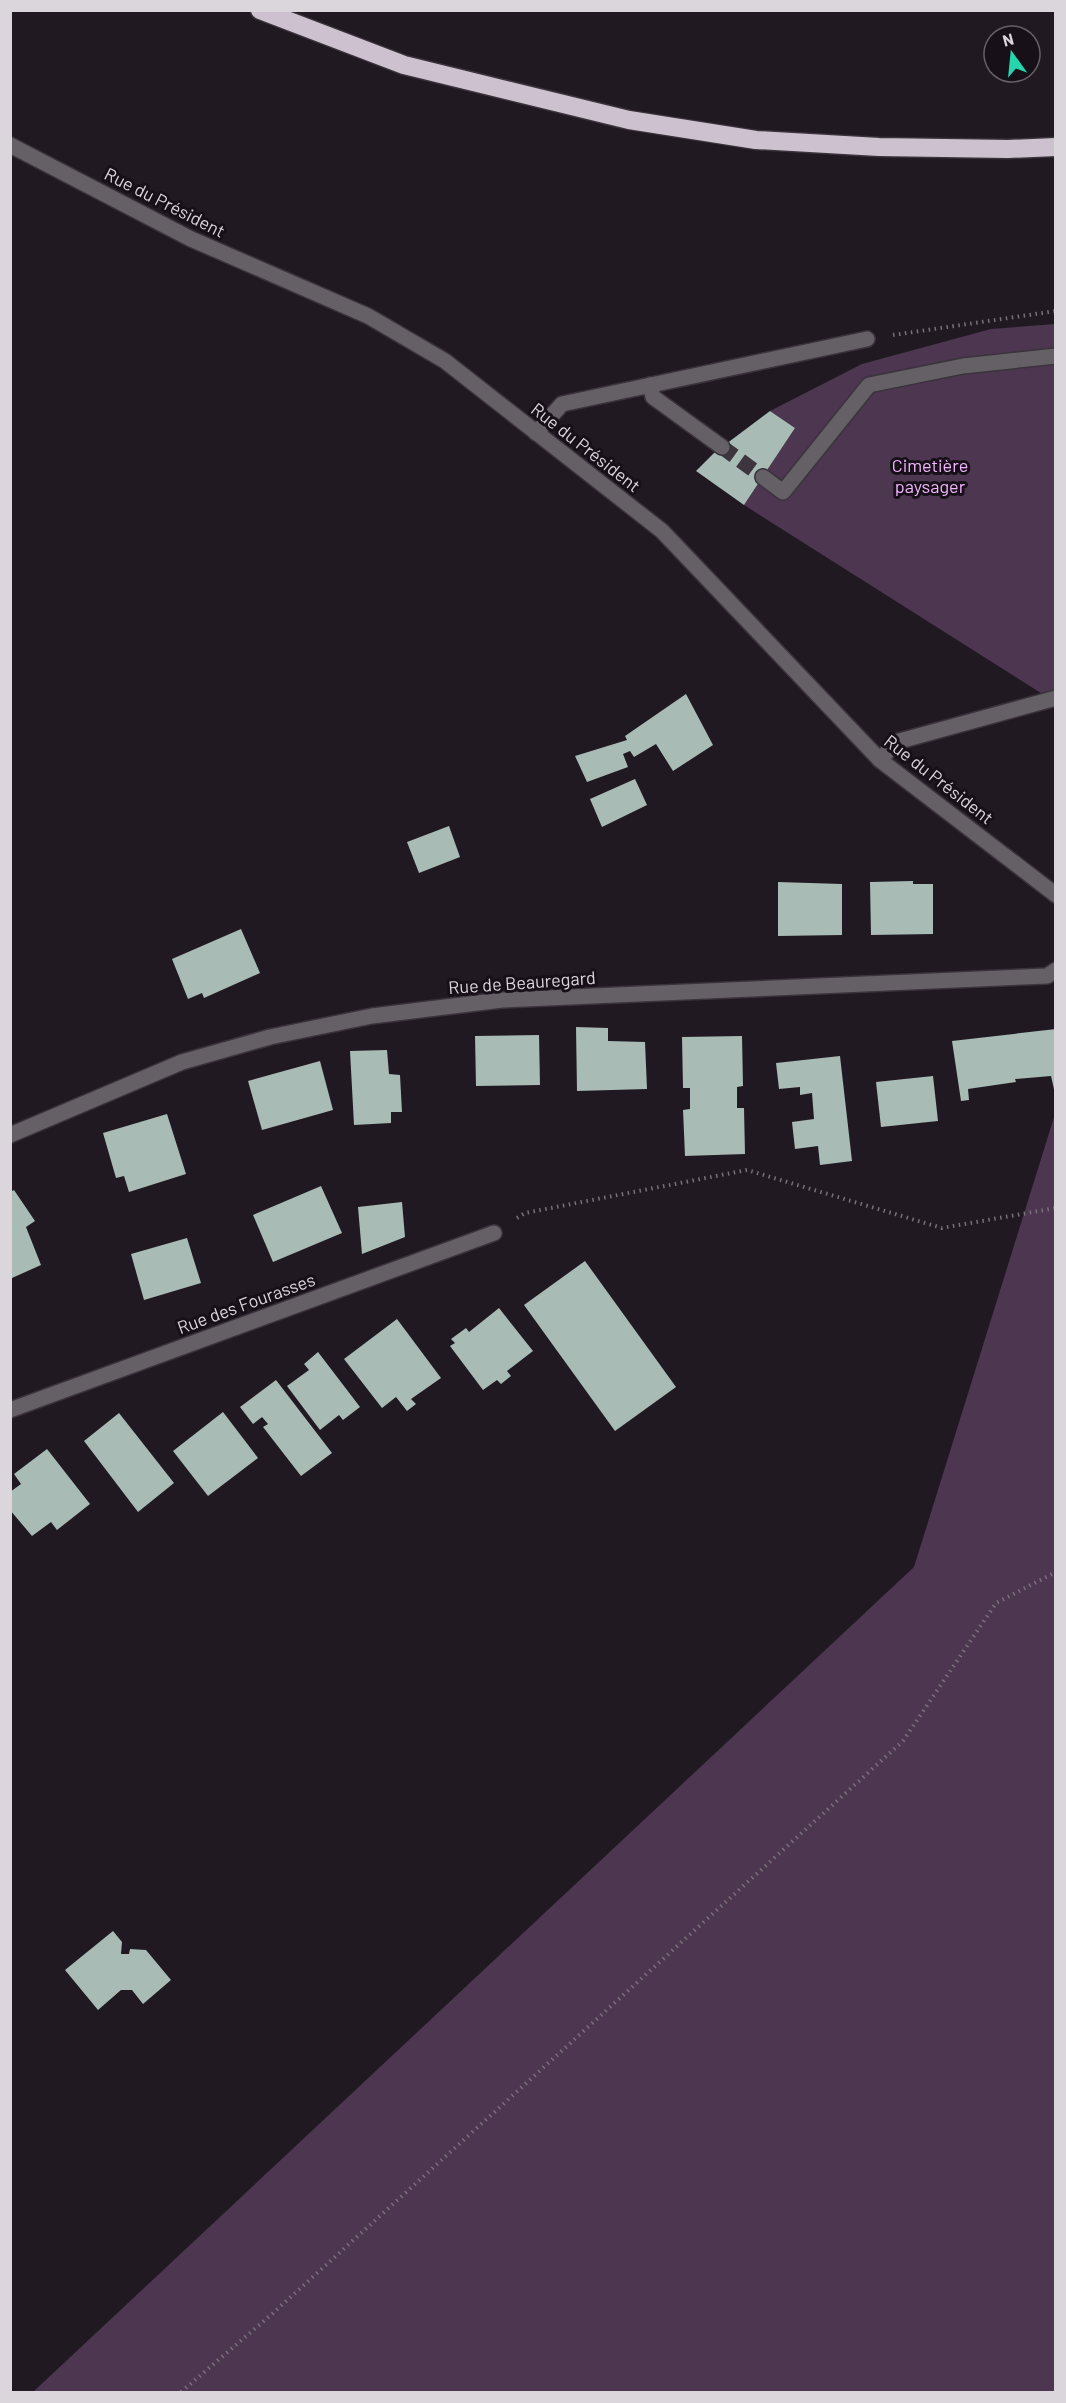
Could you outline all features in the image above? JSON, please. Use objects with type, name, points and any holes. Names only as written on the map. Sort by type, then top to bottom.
[{"type":"highway","points":[[260,10],[404,65],[629,120],[756,140],[879,147],[1008,149],[1056,147]]},
{"type":"street","name":"Rue du Président","points":[[10,146],[191,239],[368,316],[445,361],[662,531],[880,760],[1056,895]]},
{"type":"street","points":[[536,433],[562,404],[867,339]]},
{"type":"street","points":[[763,477],[783,492],[869,385],[963,366],[1056,356]]},
{"type":"street","points":[[650,385],[653,397],[722,447]]},
{"type":"street","points":[[880,760],[896,742],[1056,698]]},
{"type":"street","name":"Rue de Beauregard","points":[[10,1135],[182,1062],[270,1037],[372,1016],[502,1000],[1047,976],[1056,970]]},
{"type":"street","name":"Rue des Fourasses","points":[[10,1410],[494,1233]]},
{"type":"path","points":[[867,339],[1056,311]]},
{"type":"path","points":[[494,1233],[525,1213],[747,1170],[942,1228],[1056,1208]]},
{"type":"path","points":[[181,2392],[280,2306],[903,1741],[996,1603],[1056,1572]]},
{"type":"green space","name":"Cimetière paysager","points":[[1055,324],[1055,702],[744,505],[795,428],[770,411],[862,364],[991,329]]},
{"type":"green space","points":[[1055,1114],[1055,2392],[33,2392],[914,1567]]},
{"type":"building","points":[[770,411],[795,428],[744,505],[696,471],[714,453]]},
{"type":"building","points":[[686,694],[713,745],[673,771],[656,744],[634,757],[630,751],[623,754],[628,767],[587,782],[575,756],[627,740],[625,736]]},
{"type":"building","points":[[635,779],[647,805],[602,827],[590,799]]},
{"type":"building","points":[[449,826],[460,857],[419,873],[407,842]]},
{"type":"building","points":[[913,881],[913,884],[933,884],[933,934],[871,935],[870,882]]},
{"type":"building","points":[[778,882],[842,884],[842,935],[778,936]]},
{"type":"building","points":[[241,929],[260,973],[204,998],[202,993],[188,999],[172,959]]},
{"type":"building","points":[[576,1027],[608,1028],[608,1041],[645,1042],[647,1089],[577,1091]]},
{"type":"building","points":[[1056,1029],[1056,1098],[1051,1076],[1015,1079],[1016,1082],[968,1089],[969,1100],[961,1101],[952,1041]]},
{"type":"building","points":[[539,1035],[540,1085],[476,1086],[475,1036]]},
{"type":"building","points":[[742,1036],[743,1086],[737,1087],[737,1108],[744,1108],[745,1154],[685,1156],[683,1110],[690,1109],[690,1088],[683,1088],[682,1037]]},
{"type":"building","points":[[387,1050],[389,1074],[400,1075],[402,1112],[391,1112],[391,1123],[354,1125],[350,1051]]},
{"type":"building","points":[[840,1056],[852,1161],[820,1165],[818,1146],[795,1149],[792,1122],[814,1119],[812,1093],[800,1095],[800,1087],[779,1089],[776,1063]]},
{"type":"building","points":[[320,1061],[333,1110],[262,1130],[248,1081]]},
{"type":"building","points":[[933,1076],[938,1121],[881,1127],[876,1082]]},
{"type":"building","points":[[167,1114],[186,1174],[129,1192],[124,1176],[116,1178],[103,1133]]},
{"type":"building","points":[[321,1186],[342,1233],[273,1262],[253,1215]]},
{"type":"building","points":[[14,1190],[35,1221],[26,1227],[41,1265],[12,1278],[10,1192]]},
{"type":"building","points":[[402,1202],[405,1237],[362,1254],[358,1207]]},
{"type":"building","points":[[187,1238],[201,1283],[144,1300],[131,1254]]},
{"type":"building","points":[[585,1261],[676,1387],[615,1431],[524,1305]]},
{"type":"building","points":[[499,1308],[533,1351],[507,1371],[511,1376],[501,1384],[497,1380],[483,1390],[450,1346],[455,1343],[451,1339],[466,1328],[469,1332]]},
{"type":"building","points":[[397,1319],[441,1378],[411,1399],[416,1404],[407,1411],[396,1397],[382,1408],[344,1359]]},
{"type":"building","points":[[318,1352],[360,1407],[343,1420],[339,1415],[320,1430],[287,1386],[309,1370],[304,1364]]},
{"type":"building","points":[[276,1380],[332,1453],[301,1476],[263,1427],[268,1424],[262,1417],[253,1424],[240,1407]]},
{"type":"building","points":[[223,1412],[258,1458],[208,1496],[173,1451]]},
{"type":"building","points":[[119,1413],[174,1483],[138,1512],[84,1441]]},
{"type":"building","points":[[47,1449],[90,1504],[57,1530],[51,1522],[32,1536],[10,1510],[10,1492],[21,1484],[14,1474]]},
{"type":"building","points":[[113,1931],[122,1942],[121,1954],[129,1954],[130,1949],[146,1950],[171,1980],[143,2004],[132,1990],[121,1990],[98,2010],[65,1970]]},
{"type":"tunnel","points":[[722,447],[763,477]]}]
